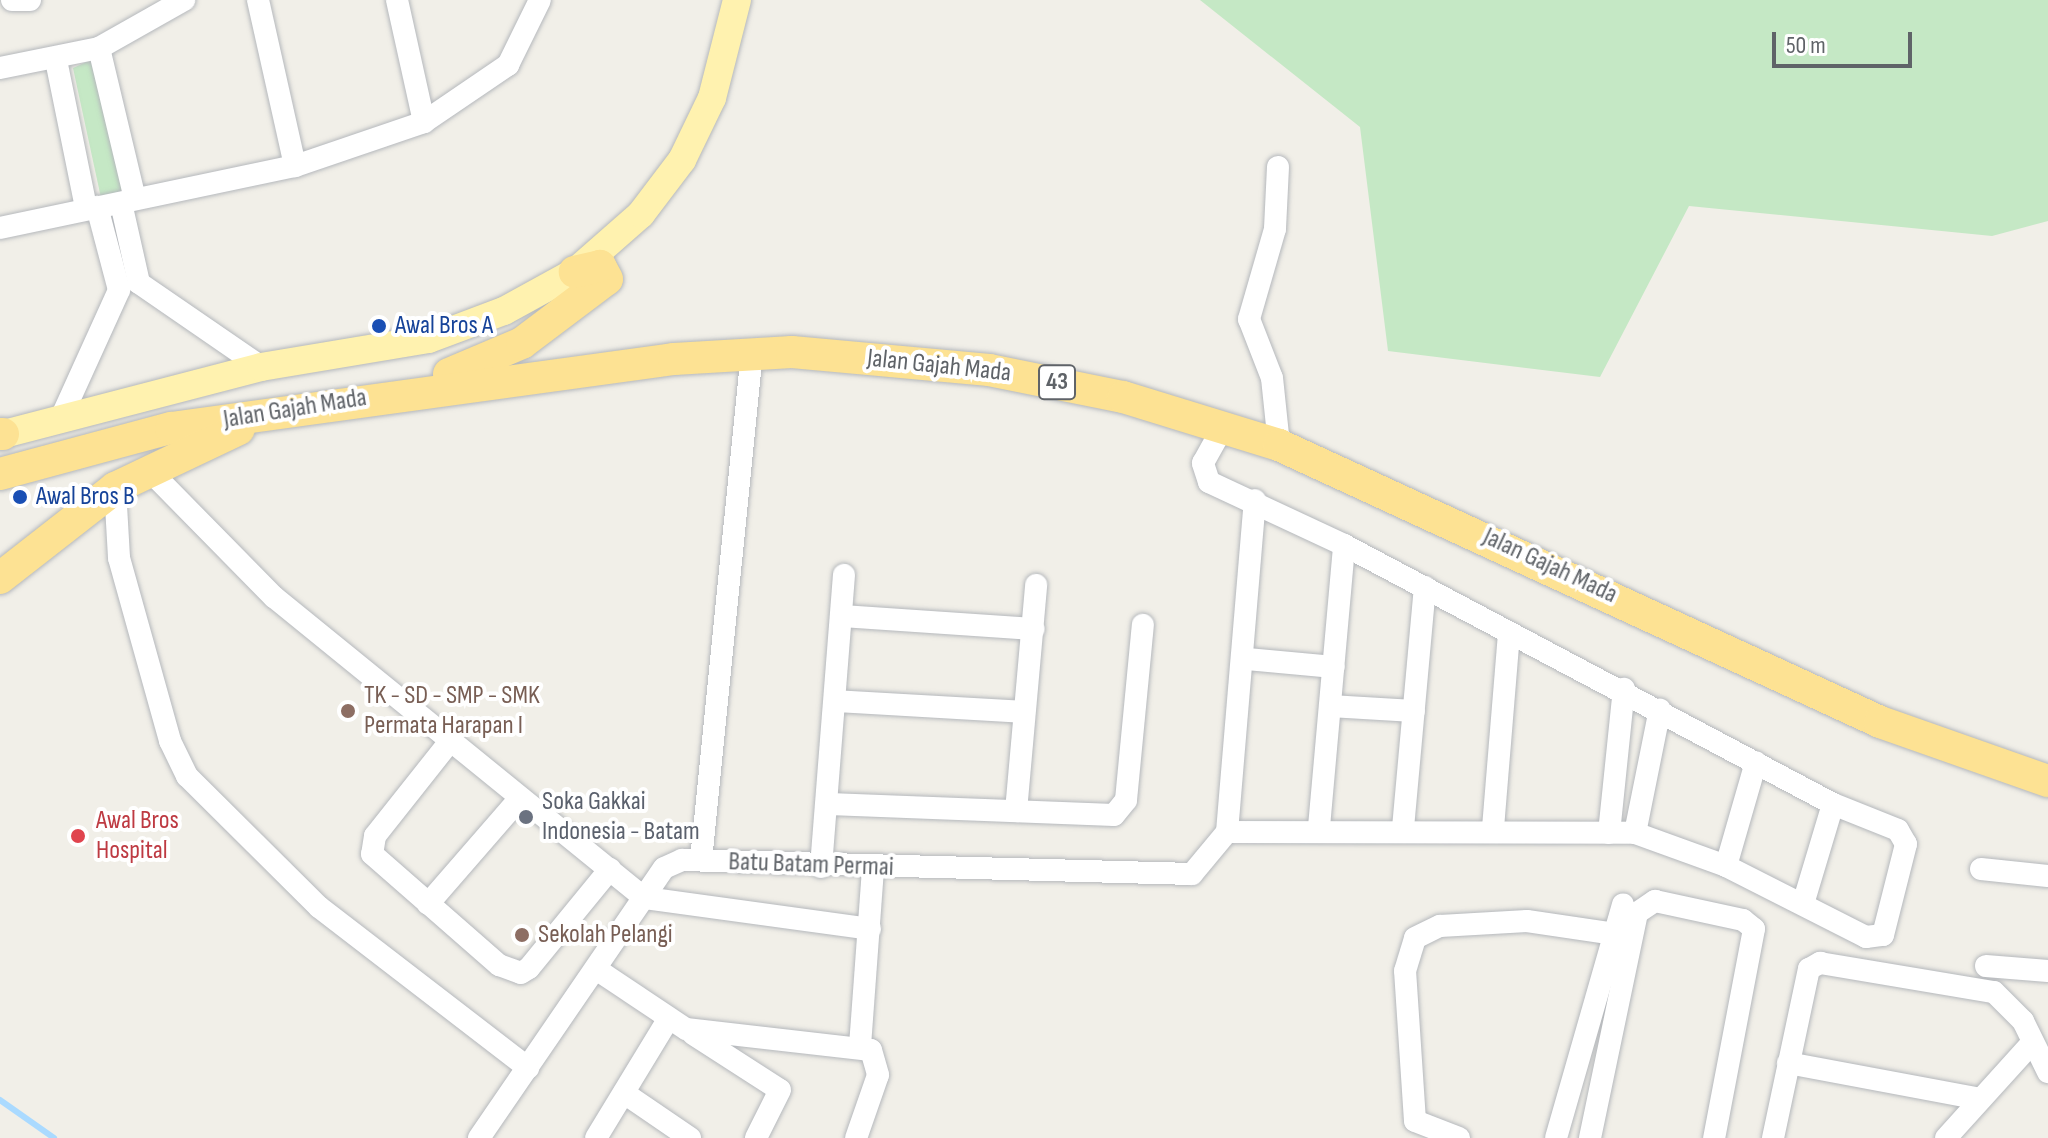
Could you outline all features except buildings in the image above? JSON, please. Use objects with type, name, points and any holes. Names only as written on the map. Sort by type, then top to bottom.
[{"type":"highway","points":[[391,394],[522,343],[607,279],[600,266],[575,272]]},
{"type":"highway","name":"Jalan Gajah Mada","points":[[0,474],[120,439],[391,394],[752,352],[1045,379],[1279,445],[1880,722],[2048,781]]},
{"type":"highway","points":[[0,578],[115,488],[295,410]]},
{"type":"main road","name":"Jalan Gajah Mada","points":[[1,434],[261,367],[429,339],[504,311],[575,272],[641,214],[682,160],[712,98],[737,0]]},
{"type":"street","points":[[12,0],[30,0]]},
{"type":"street","points":[[0,68],[56,60],[99,48],[184,0]]},
{"type":"street","points":[[258,0],[295,166]]},
{"type":"street","points":[[397,0],[424,122]]},
{"type":"street","points":[[0,228],[295,166],[424,122],[508,65],[539,2]]},
{"type":"street","points":[[61,418],[129,287],[128,201],[99,48]]},
{"type":"street","points":[[56,60],[92,207],[129,287],[261,367]]},
{"type":"street","points":[[1278,167],[1275,229],[1249,319],[1272,378],[1279,445]]},
{"type":"street","name":"Batu Batam Permai","points":[[752,352],[701,860],[821,867],[1192,874],[1227,832]]},
{"type":"street","points":[[1223,427],[1203,477],[1255,500],[1344,545],[1509,635],[1624,689],[1833,804],[1905,837],[1886,930],[1866,937],[1726,866],[1635,833],[1319,827],[1227,832],[1247,659],[1255,500]]},
{"type":"street","points":[[150,471],[231,558],[645,898],[870,929]]},
{"type":"street","points":[[115,488],[119,558],[170,741],[187,776],[319,907],[528,1068]]},
{"type":"street","points":[[1319,827],[1344,545]]},
{"type":"street","points":[[821,867],[829,804],[844,575]]},
{"type":"street","points":[[1016,811],[1036,585]]},
{"type":"street","points":[[1403,828],[1425,587]]},
{"type":"street","points":[[842,616],[1034,629]]},
{"type":"street","points":[[829,804],[1108,816],[1124,806],[1143,625]]},
{"type":"street","points":[[1493,828],[1509,635]]},
{"type":"street","points":[[1247,659],[1334,667]]},
{"type":"street","points":[[1609,833],[1624,689]]},
{"type":"street","points":[[835,701],[1024,712]]},
{"type":"street","points":[[1330,706],[1414,711]]},
{"type":"street","points":[[1635,833],[1660,709]]},
{"type":"street","points":[[451,740],[371,845],[373,857],[499,965],[521,973],[610,869]]},
{"type":"street","points":[[1726,866],[1756,762]]},
{"type":"street","points":[[428,904],[520,798]]},
{"type":"street","points":[[1803,904],[1833,804]]},
{"type":"street","points":[[479,1138],[664,868],[701,860]]},
{"type":"street","points":[[860,1046],[873,868]]},
{"type":"street","points":[[1981,869],[2048,876]]},
{"type":"street","points":[[1590,1138],[1637,913],[1655,901],[1743,920],[1754,929],[1714,1138]]},
{"type":"street","points":[[1556,1138],[1623,904]]},
{"type":"street","points":[[1459,1138],[1415,1121],[1405,971],[1415,938],[1440,926],[1527,921],[1615,934]]},
{"type":"street","points":[[1773,1138],[1809,969],[1820,963],[1994,992],[2023,1021],[2031,1044],[2048,1072]]},
{"type":"street","points":[[1986,966],[2048,971]]},
{"type":"street","points":[[596,969],[780,1090],[756,1138]]},
{"type":"street","points":[[678,1023],[860,1046],[879,1064],[856,1138]]},
{"type":"street","points":[[596,1138],[624,1093],[678,1023]]},
{"type":"street","points":[[1946,1138],[2031,1044]]},
{"type":"street","points":[[1788,1063],[1980,1099]]},
{"type":"street","points":[[624,1093],[690,1138]]},
{"type":"green space","points":[[1200,0],[2048,0],[2048,221],[1992,236],[1689,206],[1600,377],[1388,351],[1360,127]]},
{"type":"green space","points":[[106,53],[141,190],[101,198],[73,68]]},
{"type":"waterway","points":[[0,1100],[54,1138]]},
{"type":"place","name":"Awal Bros A","points":[[379,326]]},
{"type":"place","name":"Awal Bros B","points":[[20,497]]},
{"type":"place","name":"TK - SD - SMP - SMK Permata Harapan I","points":[[348,711]]},
{"type":"place","name":"Soka Gakkai Indonesia - Batam","points":[[526,817]]},
{"type":"place","name":"Awal Bros Hospital","points":[[78,836]]},
{"type":"place","name":"Sekolah Pelangi","points":[[522,935]]}]
